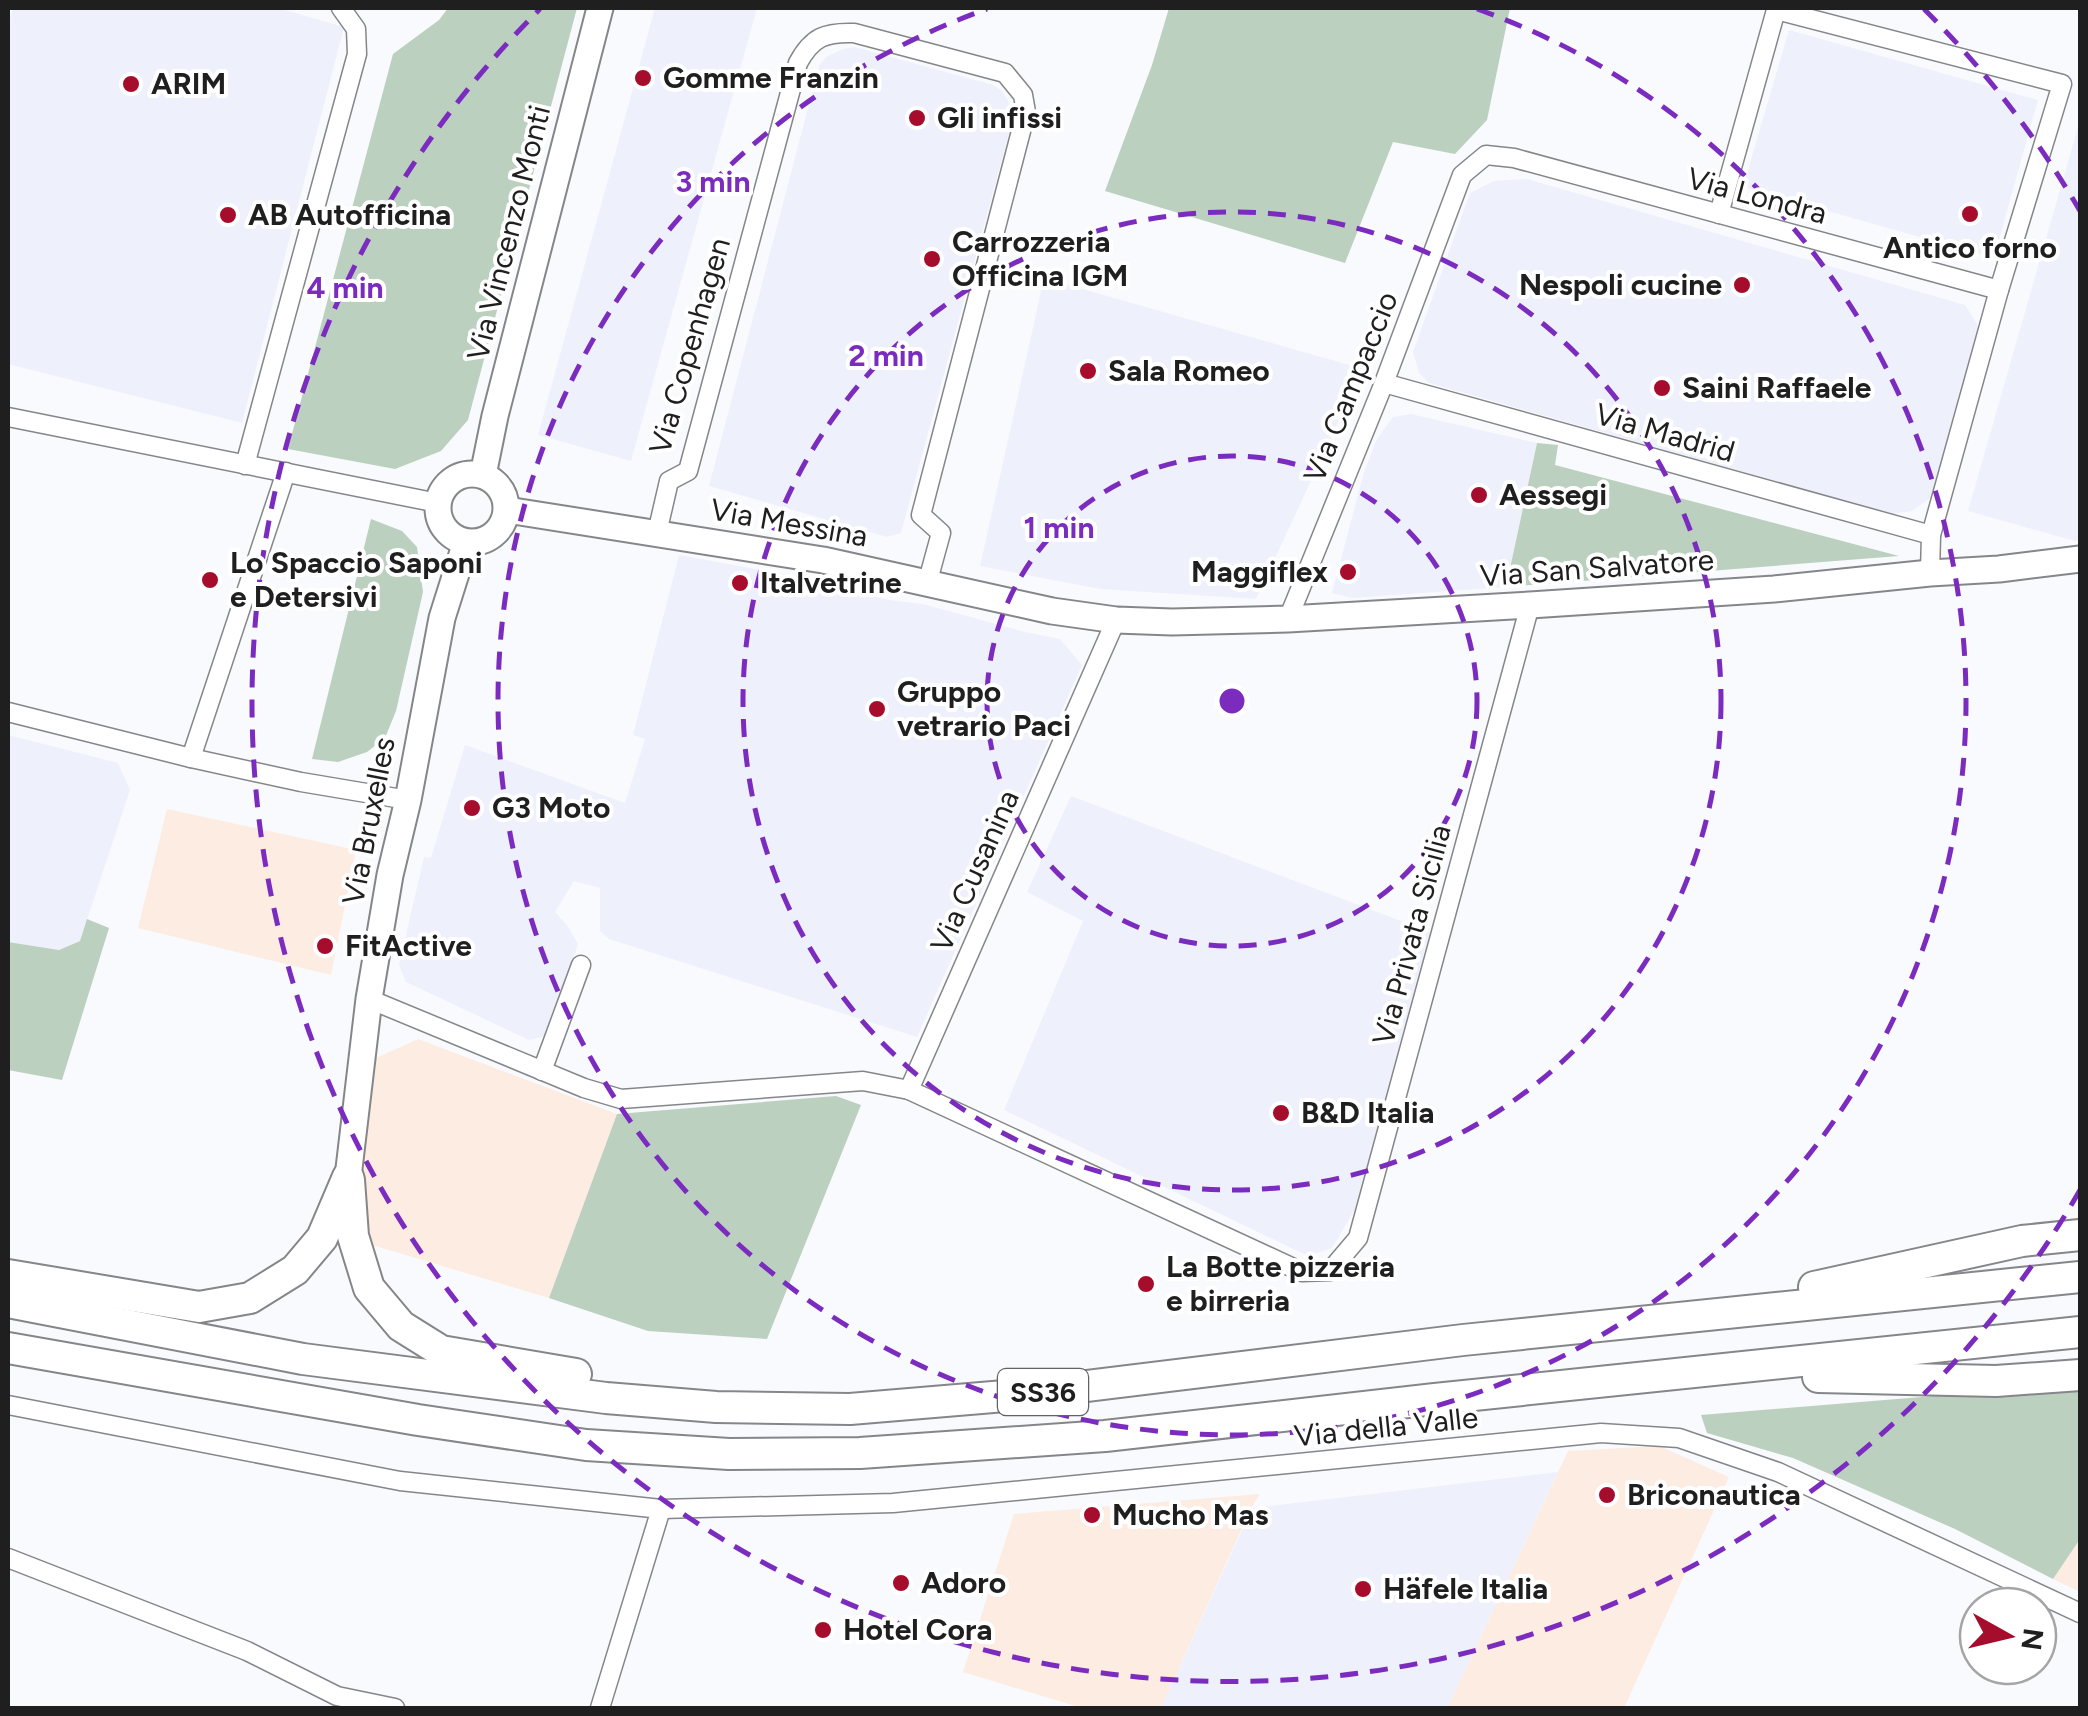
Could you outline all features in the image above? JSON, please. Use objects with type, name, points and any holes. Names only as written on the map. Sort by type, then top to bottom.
[{"type":"highway","points":[[8,1275],[199,1306],[250,1298],[294,1270],[322,1238],[348,1177]]},
{"type":"highway","points":[[348,1177],[353,1236],[369,1288],[401,1326],[442,1351],[578,1375],[606,1398]]},
{"type":"highway","points":[[1672,1318],[2022,1241],[2080,1235]]},
{"type":"highway","name":"SS36","points":[[8,1302],[303,1359],[606,1398],[716,1407],[850,1410],[1005,1396],[1463,1340],[2080,1277]]},
{"type":"highway","name":"SS36","points":[[8,1348],[418,1420],[586,1445],[729,1454],[860,1453],[1105,1436],[2080,1332]]},
{"type":"highway","points":[[1695,1373],[1996,1381],[2080,1375]]},
{"type":"street","points":[[245,466],[356,54],[356,29],[341,8]]},
{"type":"street","name":"Via Vincenzo Monti","points":[[483,475],[600,8]]},
{"type":"street","points":[[1719,214],[1776,9],[2062,84],[1931,535],[1930,572]]},
{"type":"street","name":"Via Copenhagen","points":[[657,532],[670,481],[688,471],[798,64],[806,49],[819,38],[836,32],[854,34],[1005,73],[1023,94],[1026,112],[921,515],[941,533],[927,584]]},
{"type":"street","name":"Via Londra","points":[[1462,175],[1486,155],[1514,158],[2000,290]]},
{"type":"street","name":"Via Campaccio","points":[[1288,618],[1384,383],[1462,175]]},
{"type":"street","name":"Via Madrid","points":[[1384,383],[1931,535]]},
{"type":"street","points":[[8,416],[438,503]]},
{"type":"street","points":[[191,758],[286,472]]},
{"type":"street","points":[[483,475],[500,488],[507,510],[494,535],[466,542],[442,524],[438,503],[442,492],[459,476],[483,475]]},
{"type":"street","name":"Via Messina","points":[[507,510],[823,560],[1040,609],[1116,620]]},
{"type":"street","name":"Via Bruxelles","points":[[348,1177],[369,998],[390,875],[442,618],[466,542]]},
{"type":"street","name":"Via San Salvatore","points":[[1116,620],[1208,622],[1530,606],[1774,590],[2080,558]]},
{"type":"street","name":"Via Privata Sicilia","points":[[909,1090],[1302,1272],[1330,1271],[1358,1238],[1530,606]]},
{"type":"street","name":"Via Cusanina","points":[[909,1090],[1116,620]]},
{"type":"street","points":[[8,712],[300,782],[408,800]]},
{"type":"street","points":[[542,1071],[581,965]]},
{"type":"street","points":[[369,998],[621,1100],[863,1081],[909,1090]]},
{"type":"street","name":"Via della Valle","points":[[8,1404],[400,1481],[661,1508],[893,1503],[1601,1433],[1680,1438],[1778,1472],[2080,1613]]},
{"type":"street","points":[[600,1708],[661,1508]]},
{"type":"street","points":[[8,1558],[248,1651],[337,1696],[395,1708]]},
{"type":"shaded area","points":[[13,8],[278,8],[344,27],[242,423],[8,364],[8,26]]},
{"type":"shaded area","points":[[655,8],[757,8],[631,461],[538,435]]},
{"type":"shaded area","points":[[1789,30],[2038,100],[1994,258],[1743,187]]},
{"type":"shaded area","points":[[855,47],[993,85],[1010,104],[1013,119],[901,533],[887,537],[709,486],[819,66],[826,57]]},
{"type":"shaded area","points":[[2080,120],[2080,540],[2075,541],[1968,511]]},
{"type":"shaded area","points":[[1527,179],[1965,305],[1980,336],[1930,498],[1912,511],[1892,514],[1429,383],[1419,373],[1413,352],[1470,193],[1494,181]]},
{"type":"shaded area","points":[[1044,278],[1363,369],[1256,599],[1100,589],[980,566]]},
{"type":"shaded area","points":[[1411,414],[1537,443],[1506,587],[1352,598],[1332,593],[1364,472],[1377,439],[1393,417]]},
{"type":"shaded area","points":[[679,555],[810,579],[1060,639],[1082,665],[917,1037],[609,939],[600,931],[600,888],[574,881],[555,912],[578,944],[551,1028],[542,1037],[529,1040],[406,982],[399,965],[424,857],[431,858],[465,745],[625,803],[645,739],[633,735]]},
{"type":"shaded area","points":[[8,735],[118,763],[130,790],[80,941],[59,950],[8,942]]},
{"type":"shaded area","points":[[1071,796],[1430,932],[1355,1209],[1332,1248],[1308,1256],[1004,1110],[1083,921],[1027,892]]},
{"type":"shaded area","points":[[167,809],[356,850],[331,975],[138,928]]},
{"type":"shaded area","points":[[418,1039],[617,1114],[549,1298],[362,1242],[355,1219],[374,1059]]},
{"type":"shaded area","points":[[1659,1446],[1729,1477],[1624,1708],[1447,1708],[1568,1451]]},
{"type":"shaded area","points":[[1558,1472],[1447,1708],[1161,1708],[1252,1508]]},
{"type":"shaded area","points":[[1260,1494],[1161,1708],[1082,1708],[963,1672],[1014,1514]]},
{"type":"shaded area","points":[[2080,1539],[2080,1592],[2053,1579]]},
{"type":"green space","points":[[448,8],[577,8],[468,420],[441,451],[395,469],[288,449],[393,54],[439,20]]},
{"type":"green space","points":[[1169,8],[1510,8],[1487,120],[1455,154],[1393,142],[1345,263],[1105,191]]},
{"type":"green space","points":[[1537,443],[1558,445],[1555,465],[1899,556],[1506,587]]},
{"type":"green space","points":[[371,519],[402,531],[417,547],[423,592],[396,711],[385,738],[367,752],[338,762],[312,759]]},
{"type":"green space","points":[[87,919],[109,928],[62,1080],[8,1070],[8,942],[59,950],[80,941]]},
{"type":"green space","points":[[836,1096],[861,1105],[767,1339],[648,1331],[549,1298],[617,1114]]},
{"type":"green space","points":[[2080,1384],[2080,1539],[2053,1579],[1955,1529],[1793,1458],[1707,1433],[1701,1415]]},
{"type":"place","name":"Gomme Franzin","points":[[643,78]]},
{"type":"place","name":"ARIM","points":[[131,84]]},
{"type":"place","name":"Gli infissi","points":[[917,118]]},
{"type":"place","name":"Antico forno","points":[[1970,214]]},
{"type":"place","name":"AB Autofficina","points":[[228,215]]},
{"type":"place","name":"Carrozzeria Officina IGM","points":[[932,259]]},
{"type":"place","name":"Nespoli cucine","points":[[1742,285]]},
{"type":"place","name":"Sala Romeo","points":[[1088,371]]},
{"type":"place","name":"Saini Raffaele","points":[[1662,388]]},
{"type":"place","name":"Aessegi","points":[[1479,495]]},
{"type":"place","name":"Maggiflex","points":[[1348,572]]},
{"type":"place","name":"Lo Spaccio Saponi e Detersivi","points":[[210,580]]},
{"type":"place","name":"Italvetrine","points":[[740,583]]},
{"type":"place","name":"Gruppo vetrario Paci","points":[[877,709]]},
{"type":"place","name":"G3 Moto","points":[[472,808]]},
{"type":"place","name":"FitActive","points":[[325,946]]},
{"type":"place","name":"B&D Italia","points":[[1281,1113]]},
{"type":"place","name":"La Botte pizzeria e birreria","points":[[1146,1284]]},
{"type":"place","name":"Briconautica","points":[[1607,1495]]},
{"type":"place","name":"Mucho Mas","points":[[1092,1515]]},
{"type":"place","name":"Adoro","points":[[901,1583]]},
{"type":"place","name":"Häfele Italia","points":[[1363,1589]]},
{"type":"place","name":"Hotel Cora","points":[[823,1630]]}]
